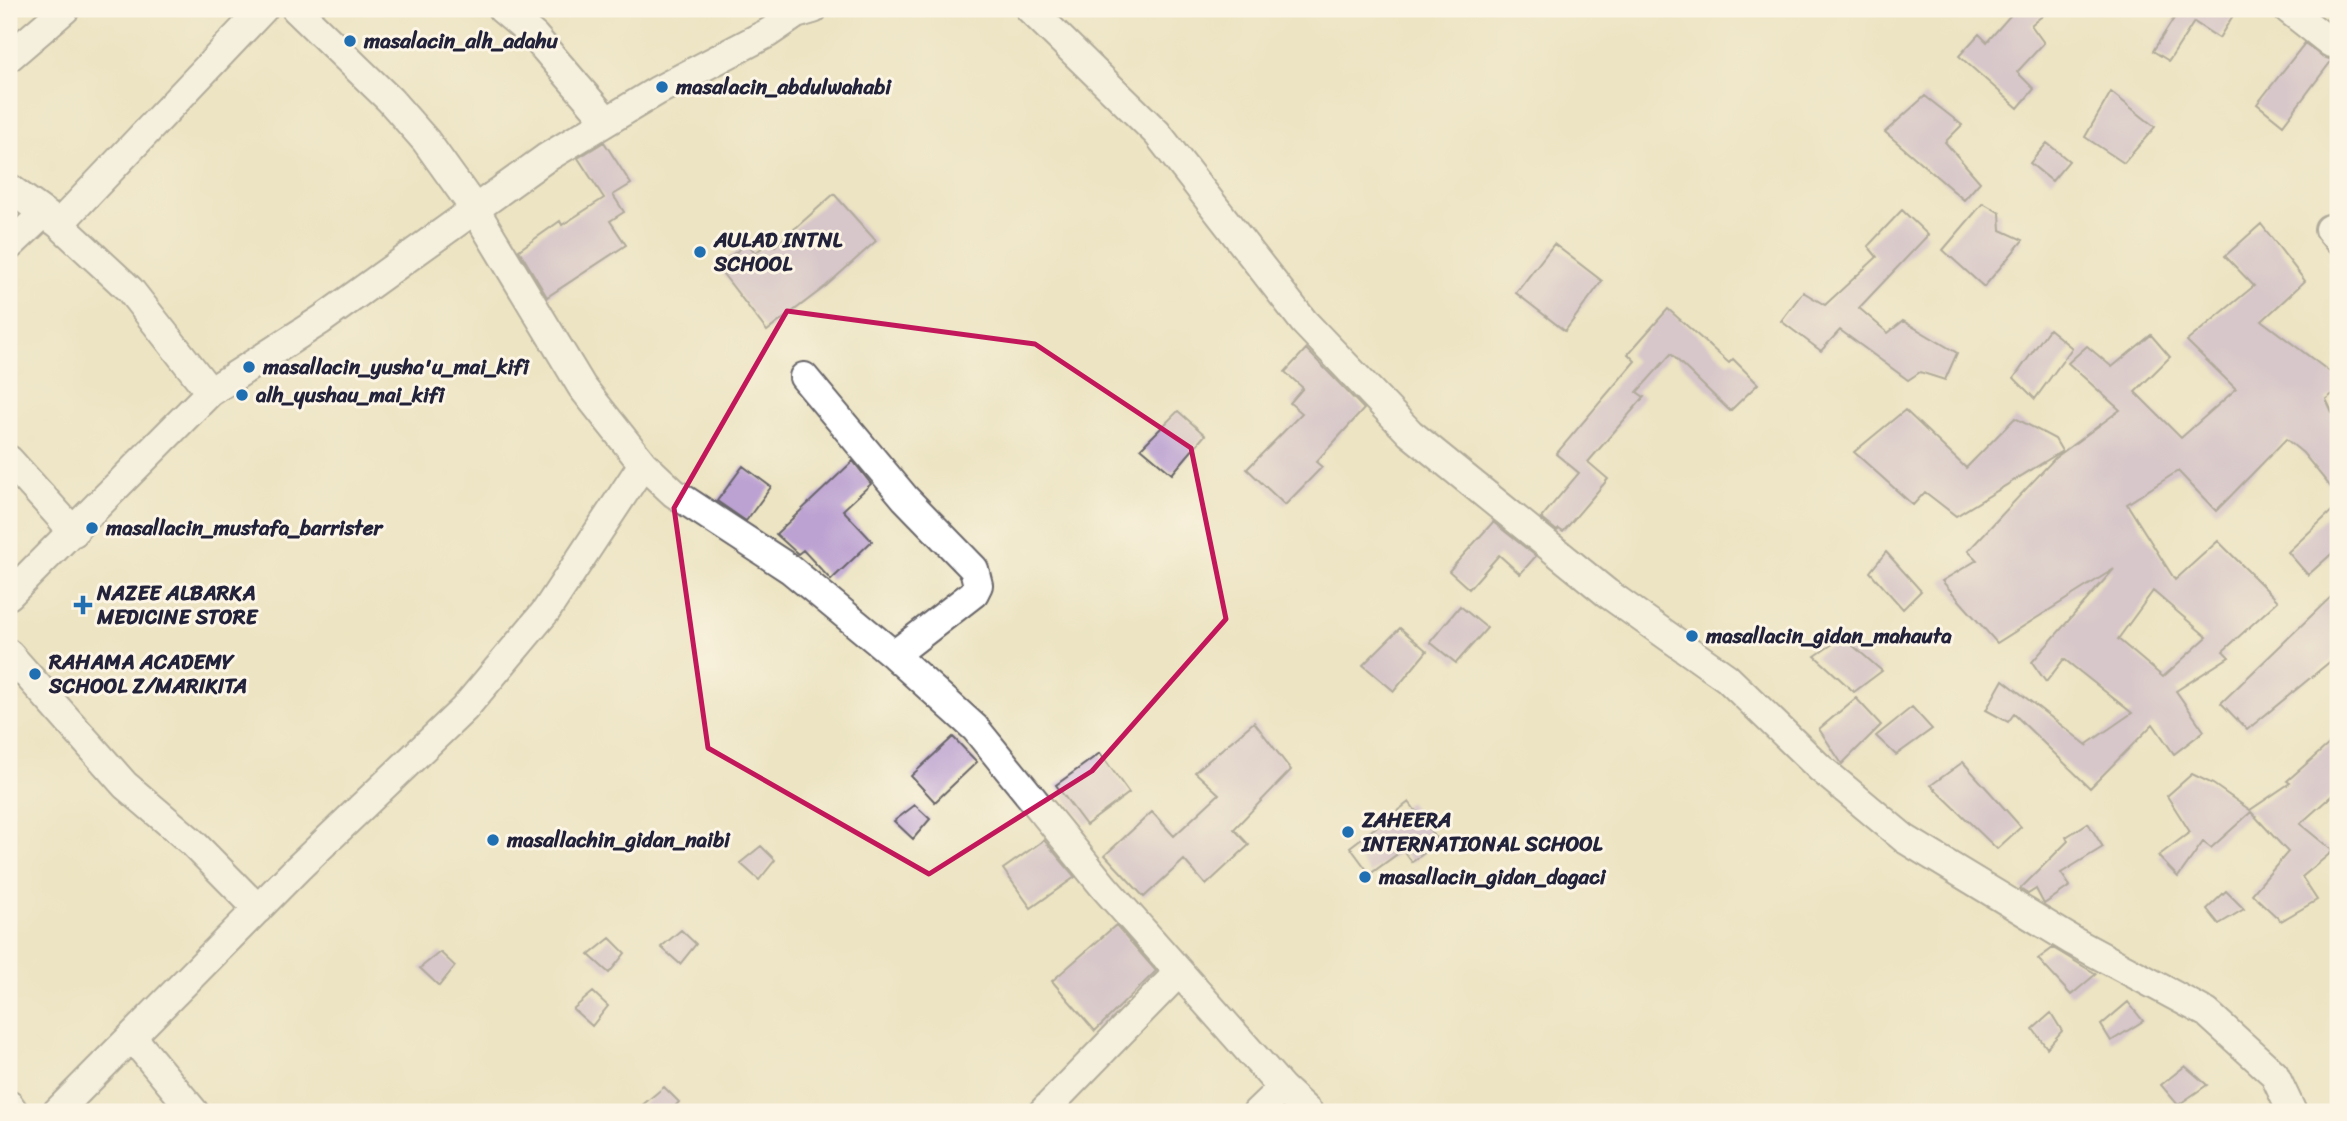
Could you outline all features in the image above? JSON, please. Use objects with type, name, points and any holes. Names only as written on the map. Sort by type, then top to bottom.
[{"type":"street","points":[[9,57],[65,9]]},
{"type":"street","points":[[9,246],[52,218],[263,9]]},
{"type":"street","points":[[296,9],[390,100],[426,141],[474,208],[582,387],[643,464],[674,493],[790,569],[894,655],[975,728],[1104,887],[1282,1088],[1308,1112]]},
{"type":"street","points":[[502,9],[535,37],[607,121]]},
{"type":"street","points":[[1030,9],[1157,133],[1304,322],[1410,433],[1607,593],[1727,678],[1820,768],[1905,839],[2073,941],[2207,1013],[2274,1074],[2292,1112]]},
{"type":"street","points":[[2288,9],[2331,43],[2338,43]]},
{"type":"street","points":[[9,595],[210,393],[321,320],[546,158],[800,11]]},
{"type":"street","points":[[9,188],[52,218],[130,290],[210,393]]},
{"type":"street","points":[[804,377],[897,488],[974,569],[978,585],[974,593],[894,655]]},
{"type":"street","points":[[9,460],[74,532]]},
{"type":"street","points":[[57,1112],[258,909],[464,709],[546,611],[643,464]]},
{"type":"street","points":[[9,654],[125,785],[193,843],[258,909]]},
{"type":"street","points":[[1059,1107],[1179,972]]},
{"type":"street","points":[[132,1037],[194,1112]]},
{"type":"street","points":[[1257,1112],[1282,1088]]},
{"type":"street","points":[[9,1105],[14,1112]]},
{"type":"highlighted area","points":[[787,311],[1035,344],[1191,448],[1226,619],[1092,771],[929,874],[708,748],[674,508]]},
{"type":"building","points":[[2016,9],[2051,9],[2031,25],[2044,43],[2017,72],[2034,89],[2018,108],[1959,56],[1979,34],[1987,42]]},
{"type":"building","points":[[2173,9],[2237,9],[2219,38],[2194,22],[2169,61],[2153,51],[2178,12]]},
{"type":"building","points":[[2305,43],[2321,56],[2332,60],[2283,125],[2257,104]]},
{"type":"building","points":[[2111,92],[2155,127],[2124,163],[2085,137]]},
{"type":"building","points":[[1925,96],[1962,125],[1945,142],[1980,182],[1964,200],[1885,132]]},
{"type":"building","points":[[604,142],[631,184],[613,195],[624,212],[610,221],[626,245],[547,297],[519,250],[560,221],[562,225],[604,198],[578,158]]},
{"type":"building","points":[[2047,143],[2069,161],[2052,181],[2030,163]]},
{"type":"building","points":[[834,194],[876,241],[826,286],[767,331],[717,266],[748,243],[755,253],[771,241],[775,246]]},
{"type":"building","points":[[1983,203],[2000,213],[2001,230],[2023,240],[1984,287],[1943,250]]},
{"type":"building","points":[[1902,210],[1928,235],[1859,308],[1888,333],[1903,321],[1957,353],[1945,380],[1920,372],[1908,380],[1840,330],[1821,351],[1781,321],[1803,292],[1825,305],[1877,257],[1868,246]]},
{"type":"building","points":[[2261,224],[2305,281],[2262,321],[2338,378],[2338,390],[2326,399],[2338,425],[2338,496],[2303,453],[2286,439],[2216,511],[2178,471],[2127,504],[2175,580],[2218,541],[2278,601],[2223,651],[2229,657],[2176,691],[2204,731],[2174,754],[2153,724],[2090,788],[2014,714],[2008,722],[1986,710],[2003,680],[2088,746],[2087,744],[2132,713],[2064,659],[2046,682],[2032,662],[2114,569],[1997,643],[1942,581],[1977,560],[1968,551],[2055,458],[2120,410],[2068,363],[2087,346],[2112,367],[2151,335],[2170,357],[2135,392],[2181,438],[2236,389],[2187,341],[2254,286],[2225,256]],"holes":[[[2153,591],[2207,637],[2163,677],[2118,639]]]},
{"type":"building","points":[[1554,244],[1602,281],[1565,331],[1516,293]]},
{"type":"building","points":[[1668,309],[1729,363],[1733,359],[1758,384],[1730,411],[1671,354],[1637,392],[1644,397],[1588,462],[1608,479],[1563,532],[1559,529],[1557,531],[1541,518],[1579,473],[1556,454],[1635,361],[1628,354]]},
{"type":"building","points":[[2049,329],[2072,348],[2035,399],[2014,378]]},
{"type":"building","points":[[1306,349],[1364,409],[1316,462],[1322,467],[1285,505],[1247,469],[1302,413],[1290,403],[1303,388],[1285,372]]},
{"type":"building","points":[[1905,410],[1966,468],[2015,418],[2055,439],[2062,451],[1956,516],[1925,492],[1913,505],[1854,452]]},
{"type":"building","points":[[1178,411],[1205,435],[1172,474],[1141,448]]},
{"type":"building","points":[[853,461],[871,484],[843,510],[872,541],[831,580],[803,550],[798,554],[776,534]]},
{"type":"building","points":[[743,466],[771,487],[746,521],[717,501]]},
{"type":"building","points":[[2338,505],[2338,548],[2308,575],[2288,552]]},
{"type":"building","points":[[1493,522],[1536,556],[1520,574],[1499,555],[1469,589],[1449,571]]},
{"type":"building","points":[[1886,552],[1921,591],[1903,609],[1870,572]]},
{"type":"building","points":[[2338,590],[2338,655],[2247,730],[2221,703]]},
{"type":"building","points":[[1460,606],[1487,628],[1456,663],[1430,642]]},
{"type":"building","points":[[1400,628],[1427,651],[1394,691],[1363,665]]},
{"type":"building","points":[[1843,637],[1882,671],[1854,692],[1815,656]]},
{"type":"building","points":[[1856,698],[1881,725],[1842,764],[1819,729]]},
{"type":"building","points":[[1912,707],[1932,729],[1896,755],[1876,736]]},
{"type":"building","points":[[1254,722],[1291,770],[1234,829],[1249,845],[1206,885],[1184,860],[1144,897],[1105,855],[1152,812],[1174,836],[1219,794],[1195,772]]},
{"type":"building","points":[[2338,736],[2338,790],[2300,824],[2333,851],[2302,877],[2317,900],[2281,921],[2252,894],[2288,852],[2251,812],[2211,848],[2203,842],[2178,877],[2158,856],[2190,832],[2167,796],[2192,774],[2213,784],[2250,810],[2290,783],[2287,781]]},
{"type":"building","points":[[953,737],[977,762],[935,802],[911,776]]},
{"type":"building","points":[[1100,753],[1129,793],[1086,825],[1056,785]]},
{"type":"building","points":[[1963,762],[2021,827],[1997,849],[1931,785]]},
{"type":"building","points":[[1409,802],[1439,842],[1412,862],[1403,850],[1370,874],[1350,847]]},
{"type":"building","points":[[915,805],[930,819],[913,839],[894,821]]},
{"type":"building","points":[[2088,823],[2103,847],[2061,873],[2070,886],[2044,904],[2036,889],[2028,894],[2020,889],[2068,841],[2066,837]]},
{"type":"building","points":[[1044,840],[1075,877],[1031,908],[1003,869]]},
{"type":"building","points":[[761,846],[775,860],[759,880],[740,863]]},
{"type":"building","points":[[2226,891],[2244,909],[2219,924],[2207,909]]},
{"type":"building","points":[[1116,925],[1156,971],[1095,1031],[1052,981]]},
{"type":"building","points":[[681,930],[696,944],[680,964],[661,947]]},
{"type":"building","points":[[610,938],[625,953],[609,973],[589,955]]},
{"type":"building","points":[[2053,948],[2096,974],[2071,995],[2038,959]]},
{"type":"building","points":[[440,952],[455,966],[439,986],[420,968]]},
{"type":"building","points":[[593,992],[608,1006],[592,1026],[573,1009]]},
{"type":"building","points":[[2128,1002],[2143,1021],[2111,1041],[2101,1025]]},
{"type":"building","points":[[2051,1013],[2062,1031],[2047,1048],[2033,1029]]},
{"type":"building","points":[[2185,1066],[2207,1085],[2178,1105],[2161,1085]]},
{"type":"building","points":[[664,1087],[679,1102],[670,1112],[634,1112]]},
{"type":"place","name":"masalacin_alh_adahu","points":[[350,41]]},
{"type":"place","name":"masalacin_abdulwahabi","points":[[662,87]]},
{"type":"place","name":"AULAD INTNL SCHOOL","points":[[700,252]]},
{"type":"place","name":"masallacin_yusha'u_mai_kifi","points":[[249,367]]},
{"type":"place","name":"alh_yushau_mai_kifi","points":[[242,395]]},
{"type":"place","name":"masallacin_mustafa_barrister","points":[[92,528]]},
{"type":"place","name":"NAZEE ALBARKA MEDICINE STORE","points":[[83,605]]},
{"type":"place","name":"masallacin_gidan_mahauta","points":[[1692,636]]},
{"type":"place","name":"RAHAMA ACADEMY SCHOOL Z/MARIKITA","points":[[35,674]]},
{"type":"place","name":"ZAHEERA INTERNATIONAL SCHOOL","points":[[1348,832]]},
{"type":"place","name":"masallachin_gidan_naibi","points":[[493,840]]},
{"type":"place","name":"masallacin_gidan_dagaci","points":[[1365,877]]}]
